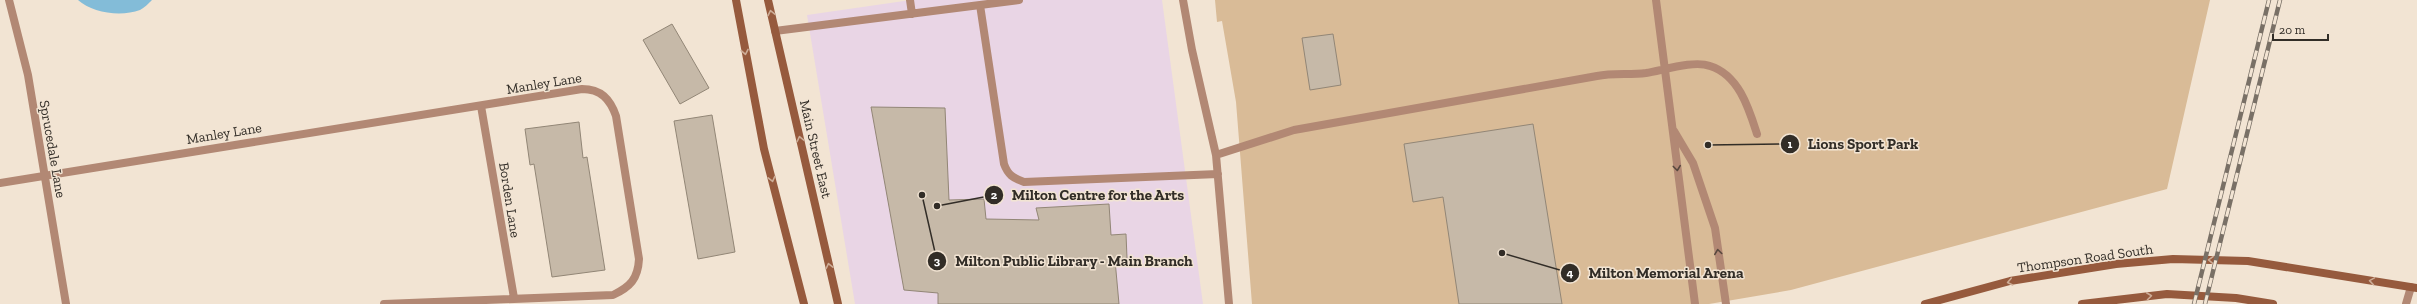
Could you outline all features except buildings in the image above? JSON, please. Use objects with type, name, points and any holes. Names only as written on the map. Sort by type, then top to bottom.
[{"type":"main road","points":[[736,0],[764,149],[804,304]]},
{"type":"main road","name":"Main Street East","points":[[768,0],[838,304]]},
{"type":"main road","name":"Thompson Road South","points":[[1925,304],[2010,281],[2116,264],[2173,259],[2248,261],[2414,288]]},
{"type":"main road","points":[[2082,304],[2167,294],[2236,298],[2273,304]]},
{"type":"street","name":"Sprucedale Lane","points":[[9,0],[24,56],[66,304]]},
{"type":"street","points":[[910,0],[912,14]]},
{"type":"street","points":[[775,31],[1020,0]]},
{"type":"street","points":[[1183,0],[1192,50],[1216,155],[1229,304]]},
{"type":"street","points":[[1656,0],[1695,304]]},
{"type":"street","points":[[980,5],[1004,164],[1007,173],[1015,179],[1024,182],[1218,174]]},
{"type":"street","points":[[1216,155],[1294,130],[1597,76],[1665,70],[1689,65],[1710,66],[1728,76],[1748,106],[1757,134]]},
{"type":"street","name":"Manley Lane","points":[[0,183],[593,89],[603,93],[608,99],[616,116],[639,260],[634,281],[626,289],[613,295],[384,304]]},
{"type":"street","name":"Borden Lane","points":[[481,106],[514,298]]},
{"type":"street","points":[[1672,129],[1693,163],[1715,228],[1726,304]]},
{"type":"street","points":[[2406,304],[2414,288]]},
{"type":"shaded area","points":[[911,0],[1162,0],[1203,304],[855,304],[807,15]]},
{"type":"shaded area","points":[[1215,0],[2210,0],[2167,189],[1791,290],[1709,304],[1252,304],[1236,102],[1222,21],[1217,22]]},
{"type":"water","points":[[78,0],[152,0],[140,10],[116,13],[99,11]]},
{"type":"railway","points":[[2194,304],[2269,0]]},
{"type":"railway","points":[[2205,304],[2280,0]]},
{"type":"place","name":"Lions Sport Park","points":[[1708,145]]},
{"type":"place","name":"Milton Public Library - Main Branch","points":[[922,195]]},
{"type":"place","name":"Milton Centre for the Arts","points":[[937,206]]},
{"type":"place","name":"Milton Memorial Arena","points":[[1502,253]]}]
